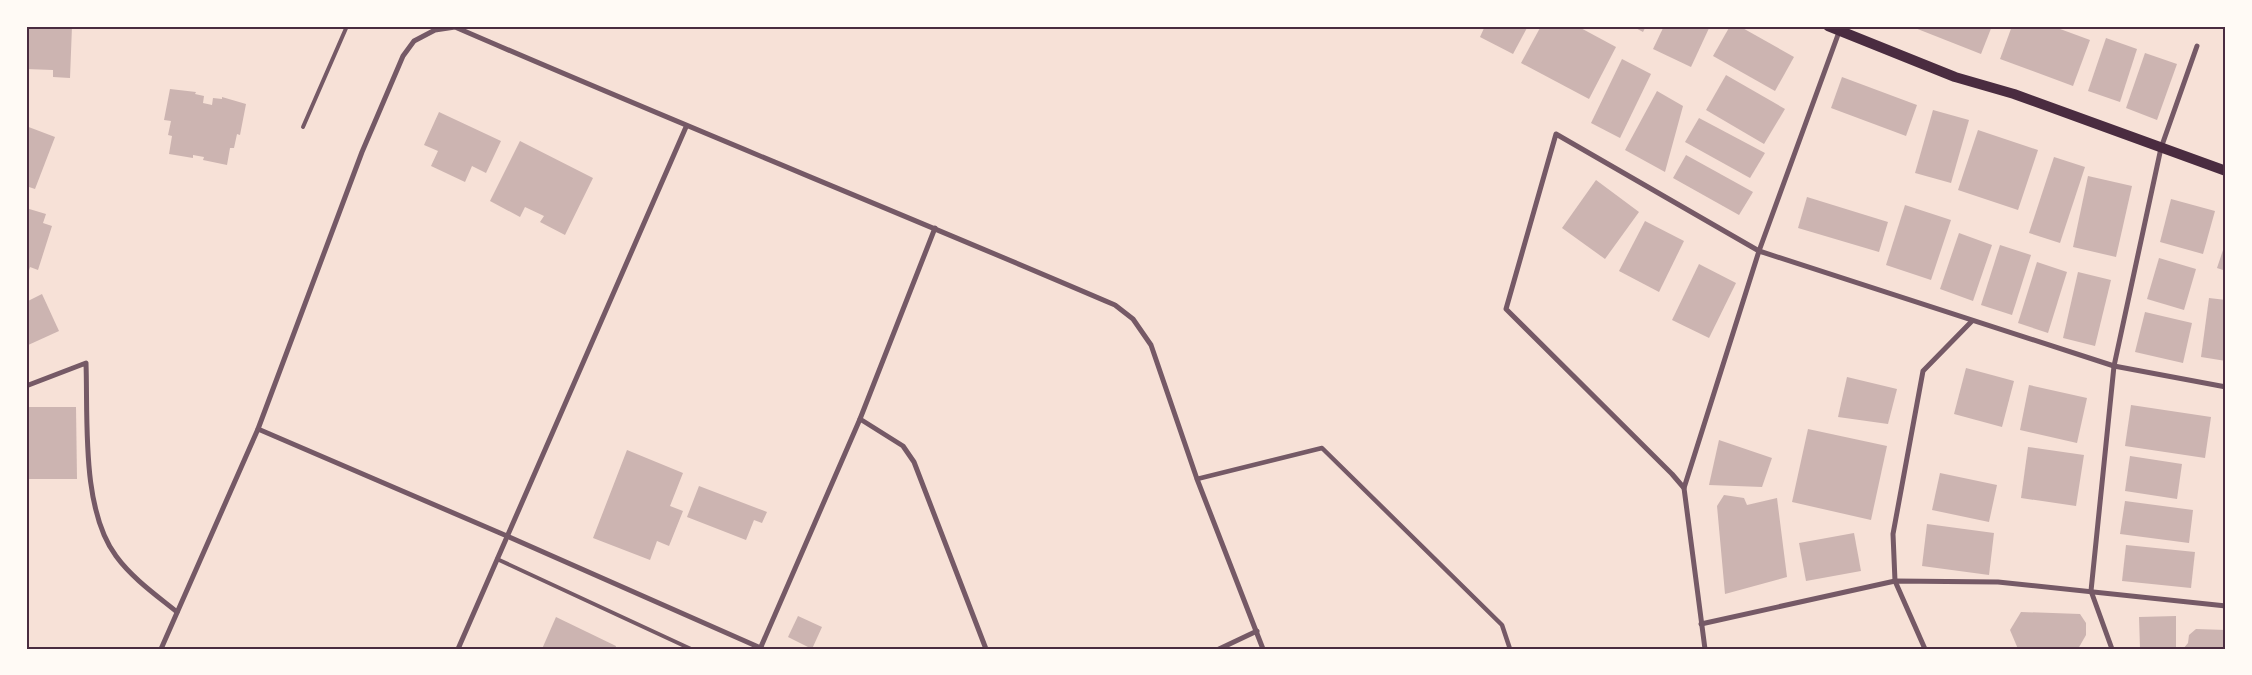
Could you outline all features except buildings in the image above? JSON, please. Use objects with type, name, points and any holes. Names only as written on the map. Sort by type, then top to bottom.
[{"type":"main road","points":[[1828,26],[1955,78],[2014,94],[2226,172]]},
{"type":"street","points":[[161,649],[258,429],[362,152],[403,56],[414,41],[435,30],[455,27],[686,127],[935,228],[1115,305],[1133,319],[1151,345],[1197,479],[1263,649]]},
{"type":"street","points":[[1705,649],[1684,488],[1759,251],[1839,32]]},
{"type":"street","points":[[2112,649],[2091,591],[2114,366],[2161,148],[2197,46]]},
{"type":"street","points":[[458,649],[686,127]]},
{"type":"street","points":[[1684,488],[1506,308],[1556,134],[1759,251],[2114,366],[2226,387]]},
{"type":"street","points":[[258,429],[761,648],[860,420],[935,228]]},
{"type":"street","points":[[1925,649],[1895,581],[1894,534],[1923,371],[1972,321]]},
{"type":"street","points":[[26,386],[86,363],[90,484],[97,516],[115,555],[132,575],[177,612]]},
{"type":"street","points":[[860,420],[903,446],[914,462],[986,649]]},
{"type":"street","points":[[1197,479],[1322,448],[1502,625],[1510,649]]},
{"type":"street","points":[[1701,624],[1895,581],[1998,582],[2226,606]]},
{"type":"street","points":[[1219,649],[1257,631]]},
{"type":"lane","points":[[303,127],[347,26]]},
{"type":"lane","points":[[497,559],[691,649]]}]
